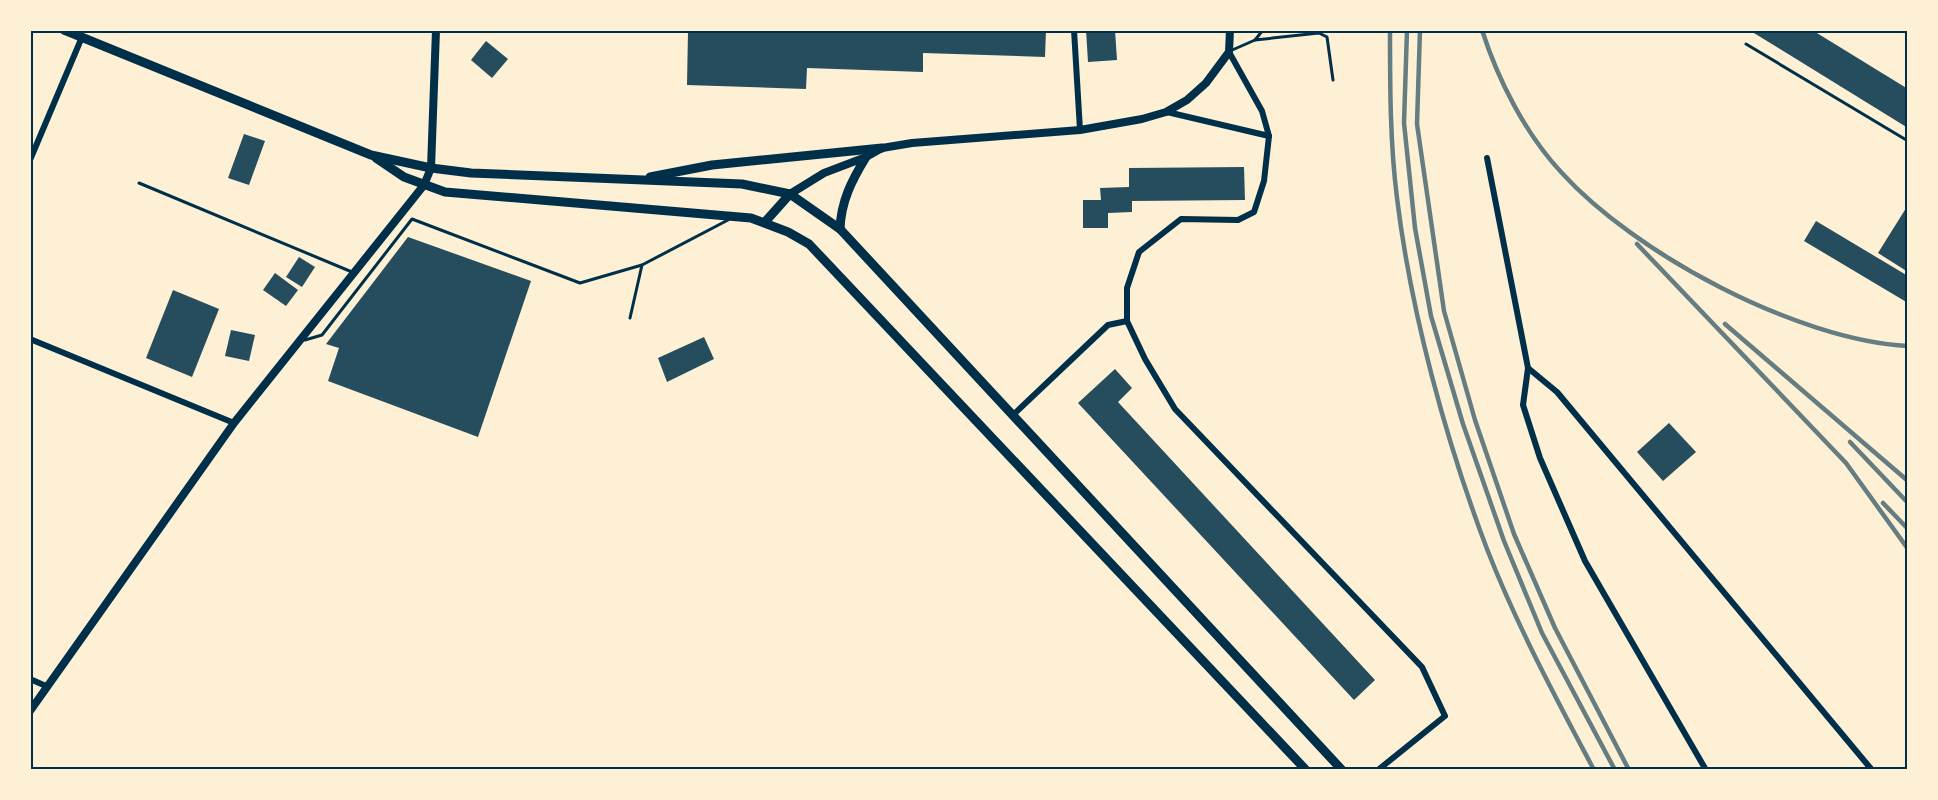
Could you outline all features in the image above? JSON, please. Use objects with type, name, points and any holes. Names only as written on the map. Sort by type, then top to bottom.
[{"type":"main road","points":[[64,30],[372,155],[431,168],[471,173],[742,184],[790,194],[840,229],[1342,770]]},
{"type":"main road","points":[[634,180],[711,165],[882,148]]},
{"type":"main road","points":[[372,155],[404,177],[424,185],[464,194],[735,216],[765,222],[809,244],[1306,770]]},
{"type":"main road","points":[[840,229],[840,210],[848,189],[866,157]]},
{"type":"main road","points":[[765,222],[790,194]]},
{"type":"street","points":[[30,711],[234,423],[424,185],[431,168],[436,30]]},
{"type":"street","points":[[1074,30],[1080,130]]},
{"type":"street","points":[[1230,30],[1229,52],[1262,111],[1269,136],[1264,182],[1254,212],[1238,220],[1181,219],[1139,252],[1127,288],[1127,321],[1144,359],[1175,409],[1422,667],[1445,716],[1378,770]]},
{"type":"street","points":[[30,159],[82,37]]},
{"type":"street","points":[[790,194],[824,173],[866,157],[882,148],[912,143],[1080,130],[1166,112],[1187,100],[1206,83],[1229,52]]},
{"type":"street","points":[[1166,112],[1269,136]]},
{"type":"street","points":[[1487,159],[1528,368],[1523,405],[1540,458],[1585,561],[1706,770]]},
{"type":"street","points":[[1012,416],[1108,325],[1112,322],[1127,321]]},
{"type":"street","points":[[30,339],[234,423]]},
{"type":"street","points":[[1528,368],[1557,392],[1872,770]]},
{"type":"street","points":[[30,679],[46,686]]},
{"type":"lane","points":[[1255,40],[1263,30]]},
{"type":"lane","points":[[1229,52],[1255,40],[1319,33],[1327,37],[1333,80]]},
{"type":"lane","points":[[1746,44],[1908,141]]},
{"type":"lane","points":[[139,183],[353,273]]},
{"type":"lane","points":[[299,341],[322,335],[412,219],[580,283],[642,265],[735,216]]},
{"type":"lane","points":[[630,318],[642,265]]},
{"type":"building","points":[[773,30],[1046,30],[1045,57],[923,53],[923,72],[807,68],[806,89],[687,85],[688,31],[773,33]]},
{"type":"building","points":[[1086,30],[1115,30],[1117,60],[1088,62]]},
{"type":"building","points":[[1749,30],[1812,30],[1908,89],[1908,128]]},
{"type":"building","points":[[486,41],[508,59],[492,78],[471,60]]},
{"type":"building","points":[[244,134],[265,141],[249,185],[228,178]]},
{"type":"building","points":[[1244,167],[1245,200],[1132,201],[1132,212],[1108,213],[1108,228],[1083,228],[1083,200],[1101,200],[1100,188],[1129,187],[1129,168]]},
{"type":"building","points":[[1908,205],[1908,272],[1878,253]]},
{"type":"building","points":[[1816,221],[1908,276],[1908,303],[1804,241]]},
{"type":"building","points":[[408,237],[531,281],[478,437],[328,381],[339,348],[326,344]]},
{"type":"building","points":[[299,257],[315,267],[302,287],[286,277]]},
{"type":"building","points":[[275,273],[298,290],[286,306],[263,290]]},
{"type":"building","points":[[173,290],[219,309],[192,377],[146,358]]},
{"type":"building","points":[[231,330],[255,335],[249,361],[225,356]]},
{"type":"building","points":[[704,337],[714,359],[667,382],[658,358]]},
{"type":"building","points":[[1115,369],[1132,388],[1118,402],[1375,680],[1354,700],[1078,403]]},
{"type":"building","points":[[1669,423],[1696,452],[1663,481],[1637,452]]},
{"type":"railway","points":[[1390,30],[1392,135],[1403,242],[1421,331],[1444,421],[1472,508],[1511,606],[1594,770]]},
{"type":"railway","points":[[1407,30],[1404,123],[1415,228],[1431,316],[1463,424],[1504,541],[1542,633],[1615,770]]},
{"type":"railway","points":[[1420,30],[1417,124],[1444,311],[1475,420],[1514,534],[1555,628],[1629,770]]},
{"type":"railway","points":[[1482,30],[1496,68],[1514,105],[1548,157],[1593,203],[1631,233],[1674,262],[1721,288],[1769,310],[1817,328],[1864,340],[1908,346]]},
{"type":"railway","points":[[1637,244],[1846,463],[1908,549]]},
{"type":"railway","points":[[1725,324],[1908,481]]},
{"type":"railway","points":[[1850,442],[1908,503]]},
{"type":"railway","points":[[1883,503],[1908,529]]}]
